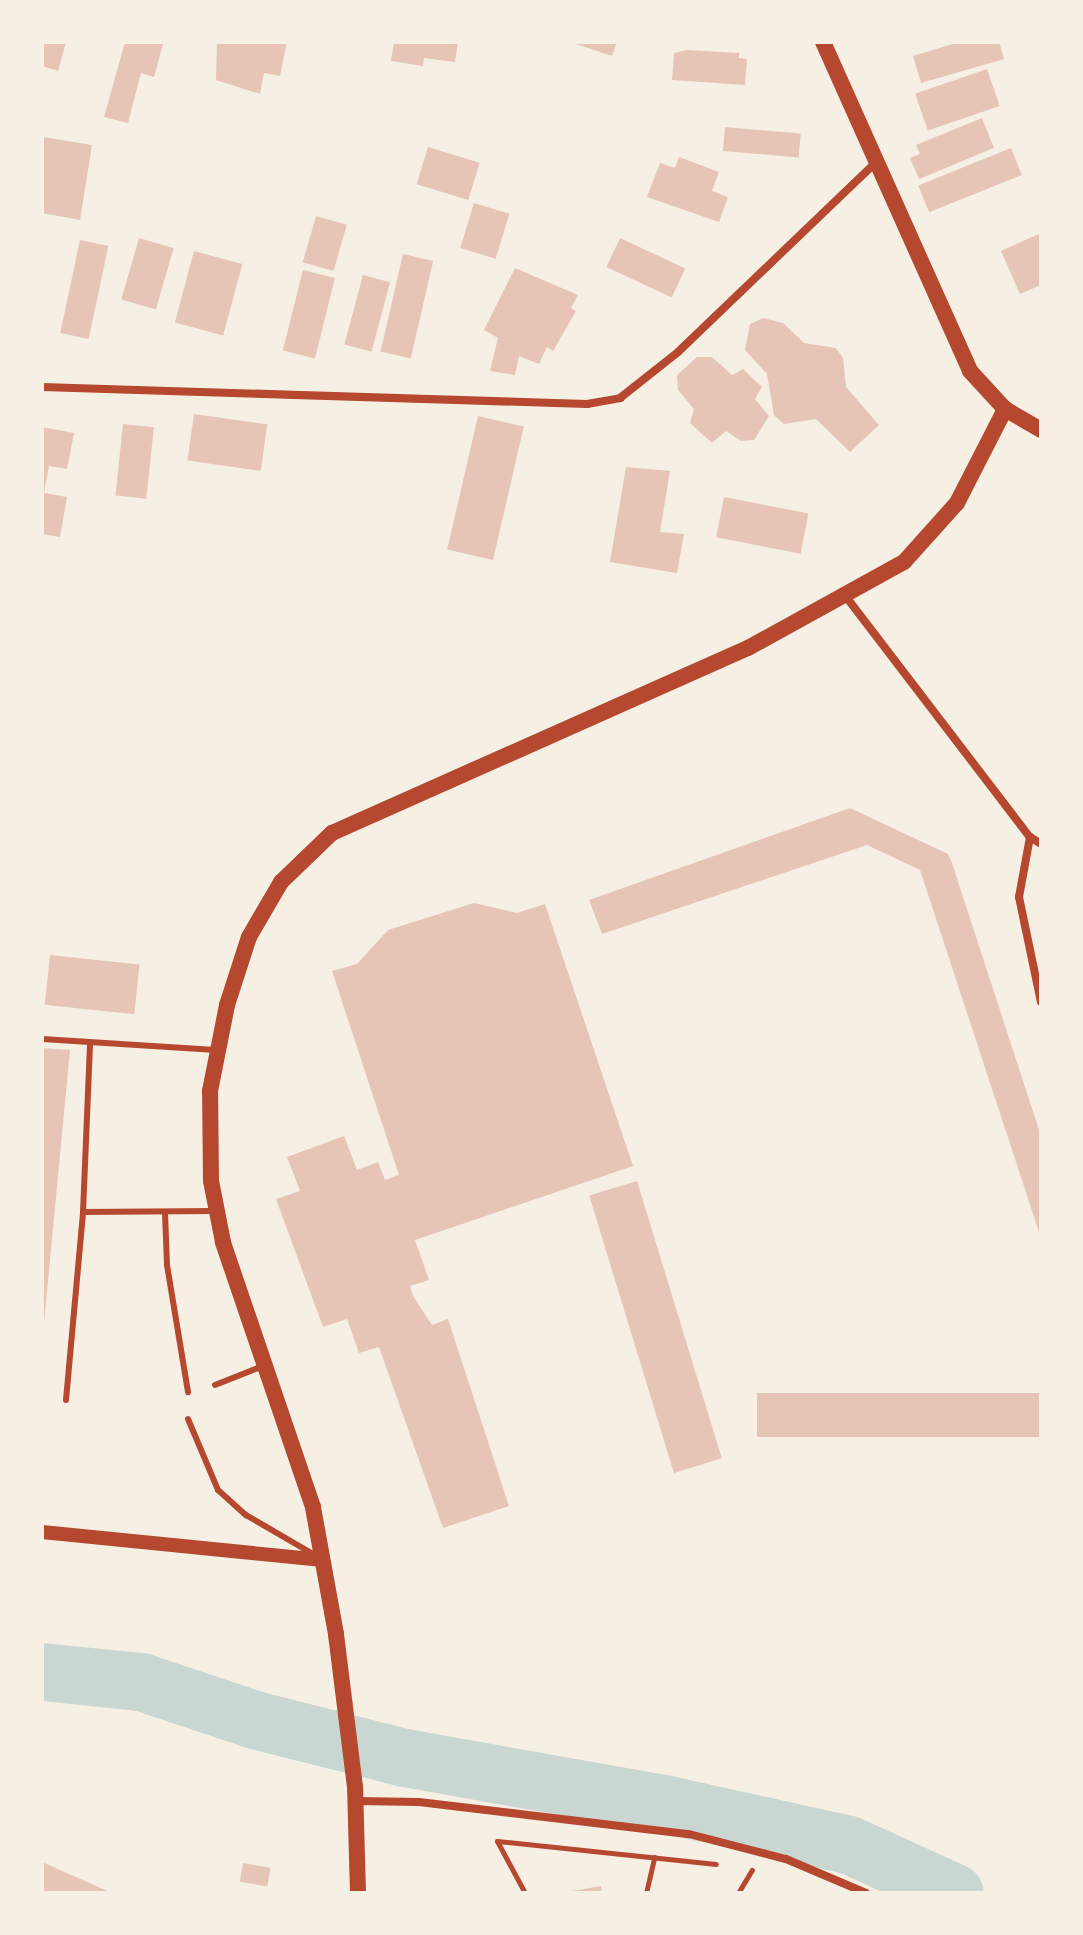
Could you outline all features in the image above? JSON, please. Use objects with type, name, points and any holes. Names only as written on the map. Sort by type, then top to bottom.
[{"type":"main road","points":[[823,42],[964,359],[1005,409],[1041,430]]},
{"type":"main road","points":[[358,1893],[355,1794],[336,1634],[323,1560],[309,1495],[215,1211],[207,1136],[216,1050],[238,968],[265,905],[303,857],[332,833],[748,648],[847,598],[904,562],[935,533],[963,493],[1005,409]]},
{"type":"street","points":[[42,387],[587,404],[620,398],[678,352],[875,163]]},
{"type":"street","points":[[847,598],[1030,837],[1041,844]]},
{"type":"street","points":[[1030,837],[1019,897],[1041,1002]]},
{"type":"street","points":[[42,1532],[323,1560]]},
{"type":"street","points":[[355,1794],[689,1834],[786,1859],[866,1893]]},
{"type":"lane","points":[[42,1039],[216,1050]]},
{"type":"lane","points":[[66,1400],[83,1212],[90,1043]]},
{"type":"lane","points":[[83,1212],[215,1211]]},
{"type":"lane","points":[[165,1213],[167,1265],[188,1392]]},
{"type":"lane","points":[[215,1385],[267,1365]]},
{"type":"lane","points":[[188,1419],[218,1490],[246,1515],[323,1560]]},
{"type":"path","points":[[525,1893],[497,1841],[725,1866]]},
{"type":"path","points":[[646,1893],[654,1857]]},
{"type":"path","points":[[739,1867],[766,1874]]},
{"type":"path","points":[[738,1893],[753,1869]]},
{"type":"building","points":[[42,42],[66,42],[58,71],[42,66]]},
{"type":"building","points":[[125,42],[163,44],[154,77],[141,73],[128,123],[104,117]]},
{"type":"building","points":[[217,42],[287,42],[280,76],[264,73],[260,94],[216,80]]},
{"type":"building","points":[[394,42],[458,42],[455,62],[424,58],[423,66],[391,61]]},
{"type":"building","points":[[570,42],[617,42],[612,56]]},
{"type":"building","points":[[959,42],[999,42],[1004,59],[921,83],[913,56]]},
{"type":"building","points":[[687,50],[739,53],[739,58],[747,59],[745,85],[672,80],[674,53]]},
{"type":"building","points":[[987,69],[1000,106],[928,131],[915,94]]},
{"type":"building","points":[[982,118],[994,148],[919,179],[910,158],[920,154],[916,145]]},
{"type":"building","points":[[725,127],[801,134],[799,158],[723,151]]},
{"type":"building","points":[[43,137],[92,145],[80,220],[42,213]]},
{"type":"building","points":[[428,147],[480,163],[468,200],[417,184]]},
{"type":"building","points":[[1011,148],[1022,175],[929,212],[918,185]]},
{"type":"building","points":[[679,157],[719,172],[712,191],[728,197],[719,222],[647,197],[660,163],[675,168]]},
{"type":"building","points":[[474,203],[509,214],[496,259],[460,248]]},
{"type":"building","points":[[316,216],[347,225],[334,271],[303,262]]},
{"type":"building","points":[[1041,233],[1041,285],[1020,294],[1001,251]]},
{"type":"building","points":[[139,238],[174,248],[156,309],[121,300]]},
{"type":"building","points":[[620,238],[685,268],[672,297],[606,267]]},
{"type":"building","points":[[80,240],[108,246],[89,339],[60,333]]},
{"type":"building","points":[[194,251],[242,264],[223,335],[175,322]]},
{"type":"building","points":[[403,254],[433,261],[411,358],[381,351]]},
{"type":"building","points":[[515,268],[578,295],[571,308],[576,311],[553,351],[547,347],[539,364],[519,356],[515,375],[490,371],[498,338],[484,330]]},
{"type":"building","points":[[303,270],[335,278],[315,359],[283,351]]},
{"type":"building","points":[[363,275],[390,282],[371,352],[344,345]]},
{"type":"building","points":[[763,318],[783,323],[804,343],[836,348],[843,358],[846,387],[879,425],[850,452],[816,419],[784,424],[774,415],[767,374],[745,350],[750,324]]},
{"type":"building","points":[[697,357],[712,357],[732,375],[743,369],[762,387],[755,399],[769,416],[754,440],[741,441],[726,431],[712,443],[690,423],[694,409],[678,390],[677,375]]},
{"type":"building","points":[[194,414],[267,424],[261,471],[187,461]]},
{"type":"building","points":[[478,416],[524,427],[493,560],[447,549]]},
{"type":"building","points":[[123,424],[154,427],[146,499],[115,496]]},
{"type":"building","points":[[42,427],[74,433],[67,469],[49,466],[44,493],[67,497],[60,537],[42,534]]},
{"type":"building","points":[[626,467],[670,471],[660,532],[684,534],[677,573],[610,562]]},
{"type":"building","points":[[724,497],[808,513],[801,554],[716,537]]},
{"type":"building","points":[[850,808],[948,854],[951,860],[1041,1136],[1041,1238],[920,870],[867,845],[602,934],[589,900]]},
{"type":"building","points":[[474,903],[517,913],[545,904],[633,1166],[415,1240],[429,1280],[410,1286],[413,1296],[432,1325],[448,1319],[509,1506],[443,1528],[379,1347],[359,1353],[347,1319],[323,1327],[276,1199],[300,1191],[287,1157],[344,1136],[357,1170],[378,1162],[385,1180],[399,1175],[332,971],[357,964],[388,930]]},
{"type":"building","points":[[50,955],[140,964],[134,1014],[45,1005]]},
{"type":"building","points":[[42,1048],[70,1050],[44,1323],[42,1323]]},
{"type":"building","points":[[637,1181],[722,1458],[674,1473],[589,1196]]},
{"type":"building","points":[[757,1393],[1041,1393],[1041,1437],[757,1437]]},
{"type":"building","points":[[42,1862],[112,1893],[42,1893]]},
{"type":"building","points":[[243,1863],[271,1868],[267,1887],[240,1882]]},
{"type":"building","points":[[601,1886],[602,1893],[572,1893],[572,1891]]},
{"type":"waterway","points":[[42,1672],[141,1682],[255,1720],[405,1758],[664,1804],[849,1845],[955,1893]]}]
